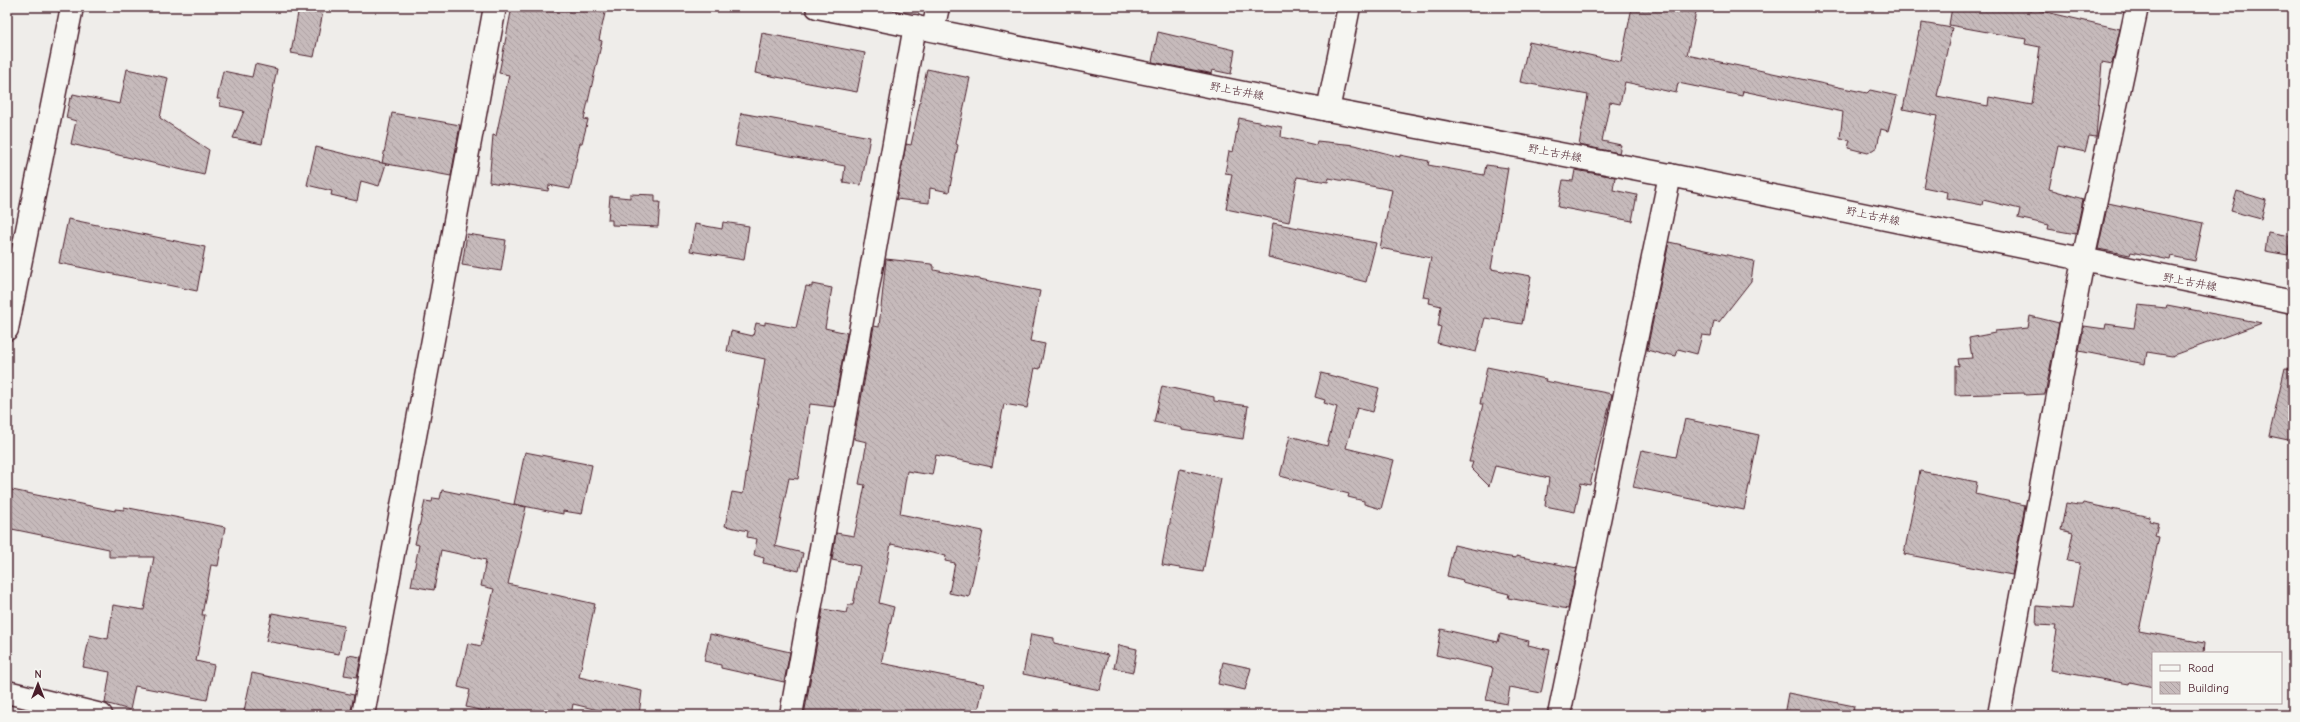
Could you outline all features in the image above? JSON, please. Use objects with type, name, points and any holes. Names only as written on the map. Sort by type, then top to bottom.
[{"type":"street","points":[[7,329],[72,7]]},
{"type":"street","points":[[363,715],[495,7]]},
{"type":"street","name":"野上古井線","points":[[817,7],[924,27],[1328,110],[1670,175],[2293,302]]},
{"type":"street","points":[[790,715],[924,27],[938,7]]},
{"type":"street","points":[[1328,110],[1349,7]]},
{"type":"street","points":[[1999,715],[2083,260],[2137,7]]},
{"type":"street","points":[[1560,715],[1670,175]]},
{"type":"street","points":[[7,692],[101,715]]},
{"type":"building","points":[[299,7],[324,7],[314,57],[291,53]]},
{"type":"building","points":[[512,7],[581,7],[605,13],[599,40],[602,41],[584,119],[588,120],[582,143],[580,143],[570,189],[549,185],[548,191],[489,182],[493,135],[496,136],[509,75],[499,73]]},
{"type":"building","points":[[1632,7],[1697,7],[1687,55],[1867,93],[1870,90],[1897,96],[1888,131],[1881,129],[1877,147],[1868,153],[1848,148],[1850,140],[1840,139],[1843,112],[1743,91],[1742,96],[1678,83],[1676,93],[1625,82],[1620,104],[1610,102],[1602,141],[1621,145],[1619,153],[1579,145],[1588,95],[1520,82],[1529,42],[1621,62]]},
{"type":"building","points":[[1952,7],[2007,7],[2032,11],[2033,9],[2120,29],[2112,64],[2102,62],[2096,137],[2089,136],[2085,152],[2058,146],[2049,189],[2083,199],[2076,234],[2048,229],[2049,225],[2018,218],[2020,209],[1983,200],[1982,205],[1946,198],[1947,192],[1923,187],[1937,116],[1903,109],[1919,31],[1921,31],[1922,23],[1952,28],[1937,96],[1988,106],[1989,97],[2032,105],[2040,47],[2025,44],[2026,39],[1949,25]]},
{"type":"building","points":[[1158,32],[1235,50],[1231,74],[1212,70],[1211,74],[1152,62]]},
{"type":"building","points":[[762,33],[865,53],[857,92],[755,73]]},
{"type":"building","points":[[255,64],[277,69],[262,144],[233,138],[244,111],[220,106],[221,99],[217,99],[223,71],[252,77]]},
{"type":"building","points":[[127,69],[168,78],[160,118],[209,150],[204,175],[71,144],[76,121],[66,118],[70,98],[72,99],[73,94],[120,104]]},
{"type":"building","points":[[927,69],[970,78],[956,144],[958,145],[949,192],[930,188],[929,203],[896,199],[906,144],[911,145]]},
{"type":"building","points":[[392,113],[460,125],[451,176],[382,163]]},
{"type":"building","points":[[741,113],[870,137],[861,185],[843,182],[845,166],[735,146]]},
{"type":"building","points":[[1239,118],[1282,127],[1281,137],[1316,145],[1317,141],[1355,145],[1400,157],[1400,155],[1429,161],[1428,165],[1484,175],[1486,165],[1508,168],[1491,269],[1531,276],[1522,324],[1485,318],[1476,352],[1437,343],[1441,327],[1438,326],[1441,306],[1429,303],[1430,298],[1423,297],[1431,258],[1380,248],[1392,190],[1329,178],[1328,182],[1297,177],[1289,222],[1226,209],[1232,174],[1225,173],[1229,151],[1233,152]]},
{"type":"building","points":[[316,147],[386,164],[379,186],[361,181],[357,201],[331,195],[332,191],[307,185]]},
{"type":"building","points":[[1575,170],[1615,177],[1613,190],[1637,195],[1632,221],[1558,207],[1563,180],[1573,181]]},
{"type":"building","points":[[2237,191],[2266,200],[2261,219],[2231,211]]},
{"type":"building","points":[[630,194],[655,195],[655,202],[660,202],[658,227],[612,225],[612,220],[608,220],[610,196],[630,198]]},
{"type":"building","points":[[2108,203],[2203,223],[2195,261],[2171,256],[2170,260],[2131,252],[2130,255],[2098,249]]},
{"type":"building","points":[[68,219],[205,247],[197,291],[59,263]]},
{"type":"building","points":[[723,222],[749,226],[744,260],[690,251],[695,224],[722,229]]},
{"type":"building","points":[[1273,223],[1376,243],[1366,282],[1268,257]]},
{"type":"building","points":[[2268,232],[2290,236],[2288,255],[2265,251]]},
{"type":"building","points":[[467,234],[506,240],[501,271],[462,265]]},
{"type":"building","points":[[1669,242],[1754,261],[1751,281],[1719,322],[1714,321],[1711,336],[1702,335],[1697,354],[1678,349],[1676,356],[1665,355],[1647,350]]},
{"type":"building","points":[[886,259],[931,264],[934,266],[934,270],[1040,291],[1030,341],[1045,344],[1040,369],[1035,368],[1027,408],[1004,404],[992,467],[936,455],[932,475],[907,471],[900,514],[983,531],[969,597],[949,593],[955,563],[945,561],[946,556],[891,544],[879,603],[894,607],[881,663],[984,684],[977,715],[804,715],[823,609],[846,613],[848,605],[853,605],[860,566],[832,560],[836,533],[854,536],[865,485],[859,484],[867,442],[854,439],[874,326],[879,327]]},
{"type":"building","points":[[812,284],[832,288],[825,328],[847,333],[834,407],[810,404],[798,479],[789,478],[775,546],[803,553],[799,571],[763,563],[764,558],[754,555],[757,539],[747,537],[748,531],[725,526],[732,492],[743,494],[765,359],[727,351],[731,331],[753,336],[756,323],[765,325],[765,322],[796,328],[806,286],[812,287]]},
{"type":"building","points":[[2138,305],[2166,308],[2167,305],[2262,323],[2172,356],[2147,352],[2145,364],[2079,351],[2084,326],[2105,329],[2106,324],[2134,328]]},
{"type":"building","points":[[2030,316],[2059,323],[2045,394],[2025,395],[2024,393],[1955,395],[1955,365],[1959,366],[1958,359],[1972,358],[1969,338],[1995,333],[1995,331],[2028,328]]},
{"type":"building","points":[[1487,367],[1546,379],[1545,381],[1612,394],[1590,485],[1581,483],[1575,512],[1545,506],[1549,478],[1495,466],[1489,486],[1471,468],[1473,462],[1469,462],[1483,404],[1480,404]]},
{"type":"building","points":[[2285,368],[2293,369],[2293,441],[2269,436]]},
{"type":"building","points":[[1321,373],[1379,388],[1373,412],[1357,408],[1346,448],[1394,460],[1381,509],[1364,504],[1364,501],[1348,497],[1349,494],[1280,476],[1290,436],[1327,446],[1337,407],[1324,403],[1325,400],[1315,397]]},
{"type":"building","points":[[1162,386],[1214,397],[1214,401],[1248,406],[1243,439],[1182,430],[1182,428],[1154,422]]},
{"type":"building","points":[[1685,419],[1759,435],[1744,510],[1633,487],[1642,450],[1676,457]]},
{"type":"building","points":[[525,452],[592,465],[582,514],[563,511],[563,514],[514,504]]},
{"type":"building","points":[[1180,469],[1221,478],[1203,572],[1162,565]]},
{"type":"building","points":[[1920,471],[1977,482],[1975,494],[2025,505],[2012,575],[1904,554]]},
{"type":"building","points":[[7,489],[115,511],[115,509],[124,510],[124,507],[225,527],[218,566],[211,565],[202,615],[205,615],[196,661],[214,665],[207,700],[135,686],[130,710],[105,703],[110,672],[83,667],[90,635],[108,639],[113,605],[144,610],[154,557],[109,557],[109,549],[7,528]]},
{"type":"building","points":[[442,490],[526,507],[508,584],[595,604],[579,677],[642,691],[639,715],[619,715],[573,704],[571,715],[502,715],[466,707],[470,690],[458,687],[468,643],[481,646],[494,589],[481,586],[486,560],[441,550],[434,590],[411,586],[419,545],[415,544],[425,501],[432,502],[433,498],[440,499]]},
{"type":"building","points":[[2066,503],[2082,505],[2083,503],[2150,517],[2149,521],[2158,523],[2155,536],[2159,537],[2139,631],[2204,643],[2203,652],[2152,652],[2152,687],[2050,670],[2057,631],[2055,630],[2056,626],[2036,625],[2037,606],[2072,609],[2080,563],[2067,561],[2073,533],[2061,530]]},
{"type":"building","points":[[1454,545],[1503,556],[1516,558],[1516,556],[1577,568],[1568,609],[1508,598],[1509,594],[1462,582],[1463,580],[1447,576]]},
{"type":"building","points":[[272,613],[344,626],[339,654],[266,641]]},
{"type":"building","points":[[1441,629],[1498,642],[1500,634],[1529,641],[1528,645],[1550,650],[1541,693],[1510,687],[1507,704],[1486,700],[1493,668],[1436,655]]},
{"type":"building","points":[[710,634],[790,652],[784,682],[721,668],[721,665],[704,661]]},
{"type":"building","points":[[1031,634],[1054,638],[1054,643],[1108,655],[1100,690],[1023,674]]},
{"type":"building","points":[[1119,645],[1137,649],[1133,672],[1114,668]]},
{"type":"building","points":[[348,655],[361,657],[357,677],[344,675]]},
{"type":"building","points":[[1223,662],[1251,668],[1245,690],[1218,684]]},
{"type":"building","points":[[252,673],[354,695],[350,715],[263,715],[244,711]]},
{"type":"building","points":[[1788,693],[1854,706],[1853,715],[1784,715]]}]
